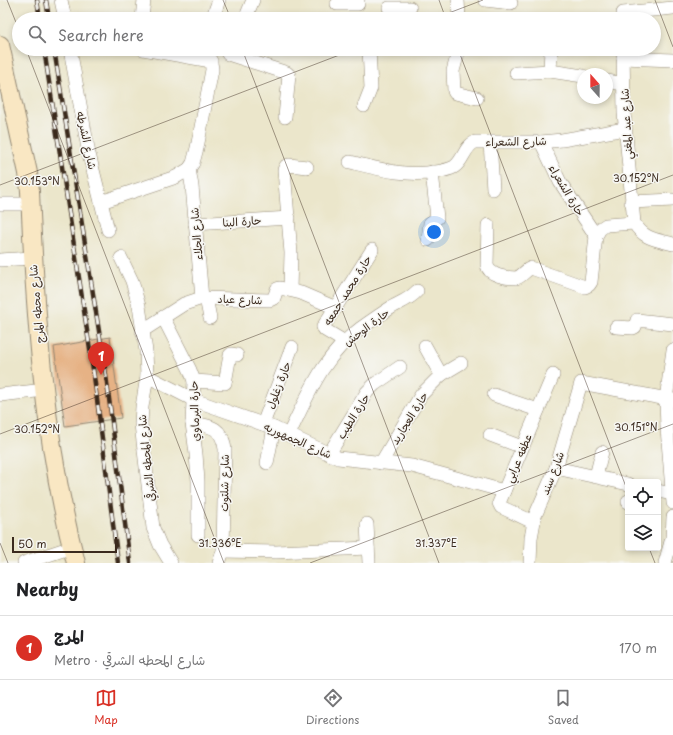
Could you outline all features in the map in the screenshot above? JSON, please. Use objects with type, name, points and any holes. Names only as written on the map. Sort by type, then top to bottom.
[{"type":"main road","name":"شارع محطه المرج","points":[[0,45],[28,173],[31,204],[35,304],[45,390],[62,504],[74,555]]},
{"type":"street","points":[[62,0],[64,12]]},
{"type":"street","points":[[143,12],[144,0]]},
{"type":"street","points":[[215,12],[219,0]]},
{"type":"street","points":[[248,12],[253,0]]},
{"type":"street","points":[[338,4],[358,4],[358,0]]},
{"type":"street","points":[[458,0],[459,12]]},
{"type":"street","points":[[485,0],[511,3]]},
{"type":"street","points":[[388,8],[410,9]]},
{"type":"street","points":[[623,11],[673,8]]},
{"type":"street","name":"شارع الشرطه","points":[[71,56],[88,148],[108,230]]},
{"type":"street","points":[[101,202],[176,177],[188,169],[193,163],[212,70],[209,56]]},
{"type":"street","points":[[242,56],[289,75],[285,117]]},
{"type":"street","points":[[364,106],[371,88],[369,56]]},
{"type":"street","points":[[457,56],[453,71],[454,91],[455,93],[477,98]]},
{"type":"street","points":[[550,71],[551,56]]},
{"type":"street","name":"شارع عبد المغني","points":[[623,56],[625,129],[634,223]]},
{"type":"street","points":[[640,56],[673,60]]},
{"type":"street","points":[[516,73],[550,71],[577,75]]},
{"type":"street","points":[[613,82],[623,84]]},
{"type":"street","name":"شارع الشعراء","points":[[350,162],[390,172],[415,174],[432,172],[448,170],[455,166],[470,144],[475,142],[541,142],[562,140],[625,129]]},
{"type":"street","points":[[490,142],[493,189]]},
{"type":"street","name":"حارة الشعراء","points":[[541,142],[560,182],[596,236]]},
{"type":"street","points":[[307,167],[289,165],[286,166],[284,170],[291,253],[290,290],[336,308]]},
{"type":"street","name":"شارع الجلاء","points":[[188,169],[192,186],[194,224],[204,298],[210,318]]},
{"type":"street","points":[[428,240],[430,223],[437,218],[432,172]]},
{"type":"street","points":[[631,202],[673,200]]},
{"type":"street","points":[[0,204],[31,204]]},
{"type":"street","name":"حارة البنا","points":[[194,224],[288,218]]},
{"type":"street","points":[[488,225],[487,268],[492,273],[516,278],[532,268],[581,286],[589,285],[592,282],[596,236],[600,229],[606,225],[634,223],[641,233],[648,237],[673,244]]},
{"type":"street","name":"حارة محمد جمعه","points":[[345,342],[324,329],[372,250]]},
{"type":"street","points":[[0,260],[32,258]]},
{"type":"street","name":"شارع المحطه الشرقي","points":[[121,258],[132,281],[139,306],[146,351],[147,376],[141,424],[153,528],[160,545],[171,563]]},
{"type":"street","name":"شارع عياد","points":[[142,331],[184,304],[204,298],[270,300],[274,298],[277,289],[280,288],[290,290]]},
{"type":"street","name":"حارة الوحش","points":[[289,434],[316,378],[337,349],[361,328],[392,307],[412,297],[417,291]]},
{"type":"street","name":"حارة البرماوي","points":[[163,317],[194,381],[192,423],[198,481],[198,535]]},
{"type":"street","points":[[616,327],[633,328],[635,327],[637,320],[673,324]]},
{"type":"street","points":[[425,346],[441,376]]},
{"type":"street","name":"حارة زغلول","points":[[268,463],[269,426],[292,347]]},
{"type":"street","points":[[661,491],[672,491],[667,428],[673,350]]},
{"type":"street","points":[[194,381],[224,383],[230,355],[237,355]]},
{"type":"street","name":"حارة العجاريد","points":[[381,463],[421,395],[441,376],[461,363]]},
{"type":"street","name":"حارة الطيب","points":[[329,454],[367,392],[375,384],[400,367]]},
{"type":"street","name":"عطفه عرابي","points":[[533,522],[501,507],[499,503],[552,375]]},
{"type":"street","name":"شارع الجمهوريه","points":[[147,376],[194,400],[269,426],[289,434],[329,454],[349,460],[412,466],[504,491]]},
{"type":"street","name":"شارع سند","points":[[530,563],[533,522],[556,468],[581,383],[670,400]]},
{"type":"street","points":[[0,396],[45,390]]},
{"type":"street","points":[[494,395],[538,410]]},
{"type":"street","name":"شارع شلتوت","points":[[192,423],[209,425],[216,429],[224,442],[221,557]]},
{"type":"street","points":[[490,435],[522,447]]},
{"type":"street","points":[[596,476],[602,452]]},
{"type":"street","points":[[556,468],[625,483]]},
{"type":"street","points":[[665,563],[672,538],[673,517]]},
{"type":"street","points":[[366,524],[369,563]]},
{"type":"street","points":[[221,557],[277,558],[368,548]]},
{"type":"street","points":[[24,563],[74,555]]},
{"type":"building","points":[[110,337],[121,418],[65,426],[54,347]]},
{"type":"railway","points":[[37,0],[39,12]]},
{"type":"railway","points":[[46,0],[48,12]]},
{"type":"railway","points":[[45,56],[94,376],[118,563]]},
{"type":"railway","points":[[55,56],[106,375],[130,563]]},
{"type":"place","name":"المرج","points":[[101,375]]}]
